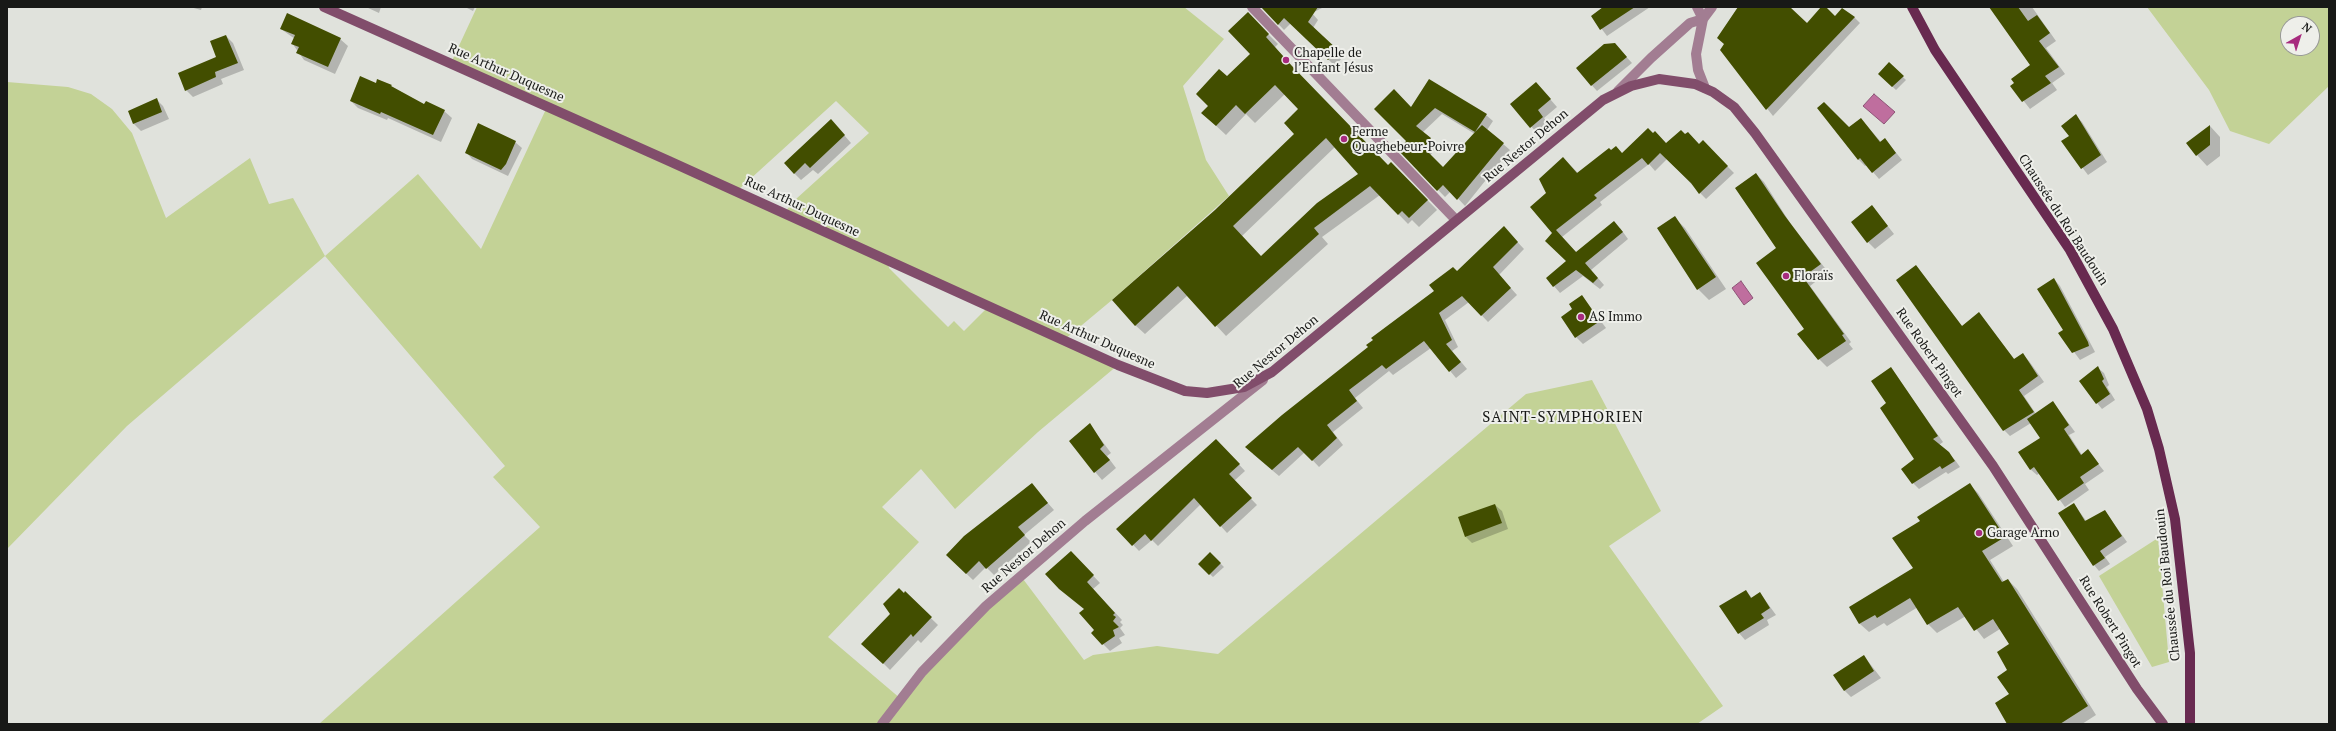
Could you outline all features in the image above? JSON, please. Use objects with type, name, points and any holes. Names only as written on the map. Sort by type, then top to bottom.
[{"type":"main road","name":"Rue Arthur Duquesne","points":[[324,7],[1161,383],[1185,391],[1207,393],[1244,386],[1272,372]]},
{"type":"main road","name":"Chaussée du Roi Baudouin","points":[[1912,7],[1935,50],[2070,250],[2113,329],[2147,409],[2159,449],[2175,519],[2190,653],[2190,724]]},
{"type":"main road","name":"Rue Robert Pingot","points":[[1618,91],[1659,80],[1683,81],[1705,88],[1724,99],[1742,115],[1903,338],[1993,466],[2137,689],[2163,724]]},
{"type":"main road","name":"Rue Nestor Dehon","points":[[1272,372],[1596,104],[1618,91]]},
{"type":"street","points":[[1252,7],[1456,220]]},
{"type":"street","points":[[1698,7],[1703,19]]},
{"type":"street","name":"Rue Nestor Dehon","points":[[1705,88],[1698,70],[1696,54],[1703,19],[1712,7]]},
{"type":"street","name":"Rue Nestor Dehon","points":[[1618,91],[1651,58],[1690,23],[1703,19]]},
{"type":"street","name":"Rue Nestor Dehon","points":[[882,724],[922,672],[986,606],[1085,521],[1272,372]]},
{"type":"green space","points":[[477,7],[1184,7],[1224,39],[1183,86],[1206,160],[1229,196],[1112,300],[1064,340],[1118,365],[1038,432],[955,509],[921,469],[882,507],[919,542],[828,637],[901,699],[1020,575],[1084,660],[1093,655],[1157,646],[1218,654],[1526,394],[1592,380],[1661,511],[1609,546],[1723,706],[1697,724],[319,724],[540,527],[493,477],[505,466],[325,256],[418,174],[481,249],[547,107],[451,63]],"holes":[[[836,101],[869,133],[796,199],[784,213],[737,191]],[[888,261],[989,306],[964,331],[954,321],[948,327],[889,268]]]},
{"type":"green space","points":[[2147,7],[2329,7],[2329,86],[2269,144],[2230,131],[2209,90]]},
{"type":"green space","points":[[7,82],[68,87],[91,94],[112,109],[132,133],[166,218],[250,158],[269,204],[293,198],[325,256],[127,426],[7,549]]},
{"type":"green space","points":[[2158,538],[2169,662],[2152,667],[2099,576]]},
{"type":"shaded area","points":[[1874,94],[1895,112],[1884,124],[1863,106]]},
{"type":"shaded area","points":[[1741,281],[1753,298],[1744,305],[1732,288]]},
{"type":"building","points":[[1261,7],[1318,7],[1308,22],[1338,50],[1328,60],[1284,18],[1278,25]]},
{"type":"building","points":[[1603,7],[1635,7],[1600,30],[1591,16]]},
{"type":"building","points":[[1738,7],[1790,7],[1807,23],[1821,7],[1826,7],[1835,16],[1842,8],[1855,17],[1766,110],[1720,50],[1724,44],[1717,38]]},
{"type":"building","points":[[1989,7],[2018,7],[2028,21],[2037,15],[2050,33],[2039,41],[2059,67],[2045,76],[2051,83],[2022,102],[2010,86],[2014,83],[2011,79],[2030,65]]},
{"type":"building","points":[[1248,12],[1269,34],[1266,37],[1292,66],[1388,165],[1391,162],[1428,200],[1409,218],[1402,211],[1398,215],[1370,186],[1314,228],[1319,234],[1215,327],[1178,286],[1135,326],[1112,300],[1215,210],[1294,134],[1284,123],[1298,109],[1275,85],[1245,114],[1236,105],[1216,126],[1201,113],[1208,106],[1196,94],[1219,69],[1227,76],[1250,54],[1228,31]],"holes":[[[1326,138],[1358,174],[1317,203],[1261,256],[1233,226]]]},
{"type":"building","points":[[287,13],[341,38],[328,67],[296,53],[299,47],[291,44],[295,35],[280,29]]},
{"type":"building","points":[[226,35],[238,63],[215,72],[216,77],[185,91],[178,73],[216,57],[210,41]]},
{"type":"building","points":[[1615,43],[1627,57],[1591,86],[1576,68],[1604,44]]},
{"type":"building","points":[[1889,62],[1904,76],[1892,87],[1878,74]]},
{"type":"building","points":[[360,76],[376,83],[377,79],[392,85],[391,86],[424,104],[426,101],[445,110],[433,135],[381,112],[380,114],[350,101]]},
{"type":"building","points":[[1429,79],[1487,114],[1475,132],[1482,125],[1504,143],[1457,200],[1443,185],[1437,191],[1399,151],[1406,141],[1374,109],[1394,89],[1411,107]],"holes":[[[1435,108],[1475,132],[1443,167],[1424,148],[1431,138],[1416,126]]]},
{"type":"building","points":[[1536,82],[1551,99],[1538,110],[1543,117],[1530,128],[1510,104]]},
{"type":"building","points":[[157,98],[162,112],[133,124],[128,111]]},
{"type":"building","points":[[1824,102],[1849,127],[1861,118],[1880,142],[1885,138],[1896,153],[1872,173],[1860,158],[1858,160],[1817,108]]},
{"type":"building","points":[[2076,114],[2101,155],[2081,169],[2061,141],[2069,136],[2061,126]]},
{"type":"building","points":[[831,119],[845,135],[810,168],[805,163],[794,174],[784,163]]},
{"type":"building","points":[[478,123],[516,141],[506,164],[501,170],[465,153]]},
{"type":"building","points":[[2210,125],[2210,145],[2196,156],[2186,143]]},
{"type":"building","points":[[1648,128],[1653,133],[1655,131],[1666,143],[1681,130],[1685,134],[1688,132],[1699,144],[1703,140],[1728,166],[1699,194],[1691,183],[1660,153],[1648,165],[1642,158],[1594,195],[1597,198],[1556,230],[1576,252],[1614,221],[1623,232],[1585,263],[1598,278],[1593,283],[1576,270],[1553,287],[1546,278],[1566,261],[1545,241],[1552,233],[1530,207],[1546,193],[1539,179],[1563,157],[1577,173],[1609,148],[1611,150],[1616,146],[1622,153]]},
{"type":"building","points":[[1756,173],[1785,216],[1821,264],[1803,277],[1844,334],[1842,335],[1846,341],[1818,360],[1797,334],[1804,329],[1756,263],[1776,248],[1735,188]]},
{"type":"building","points":[[1872,205],[1888,226],[1867,243],[1851,222]]},
{"type":"building","points":[[1675,216],[1716,277],[1697,290],[1657,228]]},
{"type":"building","points":[[1504,226],[1518,242],[1493,267],[1511,288],[1481,316],[1462,296],[1439,313],[1452,340],[1446,344],[1461,362],[1449,372],[1424,341],[1386,369],[1382,365],[1349,390],[1357,401],[1327,425],[1337,438],[1312,461],[1298,447],[1272,470],[1245,447],[1282,415],[1368,347],[1366,345],[1373,340],[1371,338],[1434,291],[1429,285],[1453,267],[1457,271]]},
{"type":"building","points":[[1916,265],[1962,326],[1979,312],[2014,359],[2023,353],[2038,376],[2019,390],[2034,412],[2003,431],[1896,280]]},
{"type":"building","points":[[2054,278],[2089,346],[2072,353],[2058,333],[2063,330],[2037,289]]},
{"type":"building","points":[[1582,295],[1600,321],[1575,338],[1561,317],[1572,309],[1569,304]]},
{"type":"building","points":[[2098,366],[2104,379],[2102,381],[2110,394],[2096,404],[2079,381]]},
{"type":"building","points":[[1891,367],[1938,436],[1933,439],[1949,452],[1955,461],[1942,469],[1940,466],[1912,484],[1901,469],[1914,459],[1880,408],[1886,403],[1871,381]]},
{"type":"building","points":[[2053,401],[2069,425],[2064,429],[2081,455],[2088,449],[2099,464],[2080,477],[2084,483],[2058,501],[2034,467],[2030,470],[2018,452],[2040,438],[2027,419]]},
{"type":"building","points":[[1090,423],[1104,445],[1100,449],[1110,460],[1094,473],[1069,441]]},
{"type":"building","points":[[1216,439],[1240,464],[1229,474],[1252,498],[1220,527],[1194,498],[1151,541],[1145,534],[1132,546],[1116,529]]},
{"type":"building","points":[[1032,483],[1048,503],[1018,527],[1025,535],[986,569],[979,561],[966,574],[946,555],[964,536]]},
{"type":"building","points":[[1970,483],[2005,537],[1982,551],[2002,582],[2008,579],[2088,706],[2060,724],[2007,724],[1995,703],[2009,694],[1997,677],[2007,670],[1997,652],[2009,644],[1993,619],[1974,631],[1958,607],[1927,625],[1910,598],[1877,618],[1875,615],[1859,624],[1849,607],[1913,568],[1892,538],[1920,521],[1917,517]]},
{"type":"building","points":[[2074,503],[2085,521],[2105,510],[2122,536],[2100,551],[2105,558],[2093,566],[2058,513]]},
{"type":"building","points":[[1495,504],[1502,523],[1465,537],[1458,517]]},
{"type":"building","points":[[1071,551],[1094,575],[1087,582],[1115,613],[1113,615],[1116,617],[1113,621],[1119,627],[1113,630],[1115,636],[1102,645],[1091,633],[1094,630],[1079,613],[1084,609],[1059,589],[1045,574]]},
{"type":"building","points":[[1210,552],[1221,563],[1209,575],[1198,564]]},
{"type":"building","points":[[899,588],[904,593],[905,591],[932,617],[913,637],[911,634],[883,664],[861,644],[890,614],[883,604]]},
{"type":"building","points":[[1746,590],[1751,598],[1760,592],[1770,608],[1761,614],[1764,618],[1738,634],[1719,606]]},
{"type":"building","points":[[1864,655],[1874,671],[1844,691],[1833,675]]},
{"type":"place","name":"Chapelle de l’Enfant Jésus","points":[[1286,60]]},
{"type":"place","name":"Ferme Quaghebeur-Poivre","points":[[1344,139]]},
{"type":"place","name":"Floraïs","points":[[1786,276]]},
{"type":"place","name":"AS Immo","points":[[1581,317]]},
{"type":"place","name":"Garage Arno","points":[[1979,533]]},
{"type":"district","name":"SAINT-SYMPHORIEN","points":[[1563,418]]}]
